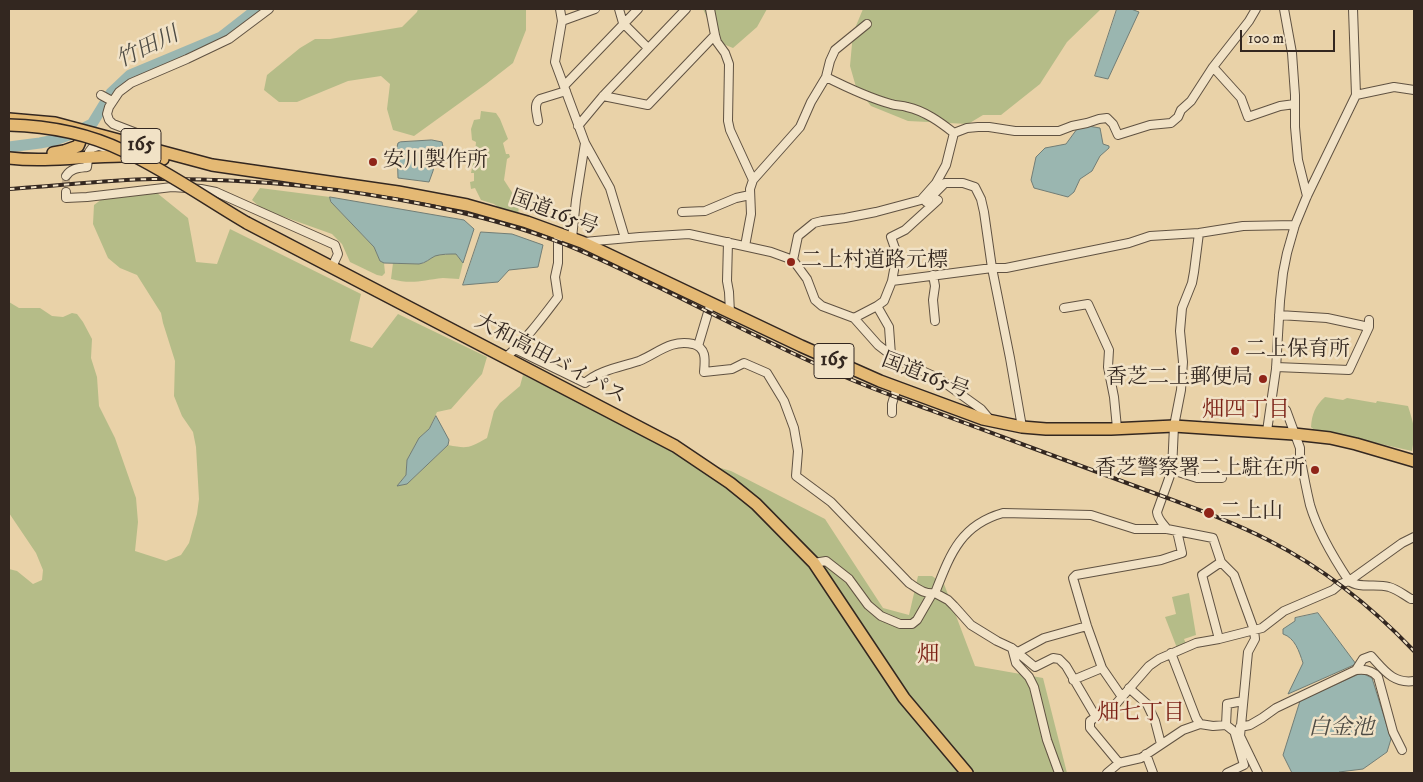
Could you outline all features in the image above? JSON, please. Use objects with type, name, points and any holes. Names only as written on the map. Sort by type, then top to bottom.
[{"type":"highway","name":"国道165号","points":[[9,119],[54,122],[212,165],[274,174]]},
{"type":"highway","name":"大和高田バイパス","points":[[9,125],[42,127],[63,131],[124,151],[168,174],[247,223],[675,446],[730,483],[756,504],[814,563],[904,698],[968,773]]},
{"type":"highway","name":"165","points":[[9,156],[55,153],[73,149],[78,146],[82,137],[72,126]]},
{"type":"highway","name":"国道165号","points":[[9,156],[23,160],[147,156],[208,169],[312,178],[467,205],[577,240],[801,346],[897,387],[974,416],[1022,427],[1046,429],[1174,426],[1267,431],[1330,438],[1414,461]]},
{"type":"street","points":[[66,176],[68,172],[74,169],[88,167],[89,152],[92,148],[99,146],[130,151],[138,145],[139,134],[113,124],[109,120],[107,114],[112,101],[119,92],[131,83],[229,39],[268,9]]},
{"type":"street","points":[[560,9],[562,20],[555,62],[585,143],[610,188],[625,238]]},
{"type":"street","points":[[562,20],[595,9]]},
{"type":"street","points":[[619,9],[623,24],[648,48]]},
{"type":"street","points":[[538,121],[537,102],[565,89],[638,9]]},
{"type":"street","points":[[578,126],[603,96],[686,9]]},
{"type":"street","points":[[710,9],[717,42],[726,52],[729,64],[728,120],[730,130],[753,180]]},
{"type":"street","points":[[954,134],[967,128],[978,127],[1016,132],[1059,131],[1107,118],[1113,124],[1118,135],[1150,125],[1171,123],[1191,101],[1213,66],[1249,21],[1256,9]]},
{"type":"street","points":[[1284,9],[1292,52],[1298,160],[1307,196]]},
{"type":"street","points":[[1267,431],[1276,367],[1283,273],[1295,225],[1356,95],[1353,9]]},
{"type":"street","points":[[745,246],[751,214],[750,189],[753,180],[800,128],[811,102],[826,77],[830,60],[835,50],[867,24]]},
{"type":"street","points":[[603,96],[648,105],[715,35]]},
{"type":"street","points":[[1213,66],[1241,98],[1248,117],[1280,106],[1295,104]]},
{"type":"street","points":[[826,77],[847,88],[892,104],[920,111],[934,118],[954,134]]},
{"type":"street","points":[[1356,95],[1394,87],[1414,90]]},
{"type":"street","points":[[101,95],[112,101]]},
{"type":"street","points":[[793,260],[798,236],[814,223],[876,212],[921,200],[936,183],[946,165],[954,134]]},
{"type":"street","points":[[585,143],[577,240],[689,234],[771,252],[793,260],[806,279],[818,303],[854,318],[891,355],[938,378],[981,410],[991,420]]},
{"type":"street","points":[[921,200],[924,203],[945,183],[963,183],[975,187],[981,199],[1022,427]]},
{"type":"street","points":[[66,192],[66,198],[87,198],[172,187],[216,192],[335,245],[338,254],[332,267]]},
{"type":"street","points":[[682,212],[704,211],[736,198],[750,195]]},
{"type":"street","points":[[854,318],[884,301],[892,281],[897,254],[892,237],[905,230],[938,200]]},
{"type":"street","points":[[892,281],[992,268],[1006,268],[1129,243],[1150,236],[1198,233],[1243,226],[1295,225]]},
{"type":"street","points":[[505,358],[542,318],[558,297],[555,277],[558,263],[558,233]]},
{"type":"street","points":[[1167,529],[1160,522],[1157,512],[1172,470],[1174,426],[1181,390],[1183,362],[1180,331],[1182,308],[1193,278],[1198,233]]},
{"type":"street","points":[[728,242],[727,281],[730,313]]},
{"type":"street","points":[[933,275],[935,286],[933,300],[936,321]]},
{"type":"street","points":[[698,346],[712,304]]},
{"type":"street","points":[[1064,308],[1088,304],[1109,350],[1108,367],[1114,397],[1117,428]]},
{"type":"street","points":[[877,306],[889,327],[891,355]]},
{"type":"street","points":[[1276,367],[1349,370],[1369,324],[1327,318],[1279,315]]},
{"type":"street","points":[[515,349],[585,383],[600,374],[646,358],[674,343],[685,342],[698,346],[704,351],[704,372],[732,369],[744,362],[767,373],[784,401],[794,428],[798,451],[796,476],[831,502],[909,583],[922,592],[934,594],[948,600],[971,625],[1015,650],[1035,667],[1053,658],[1060,660],[1066,666],[1096,717]]},
{"type":"street","points":[[892,413],[892,404],[897,387]]},
{"type":"street","points":[[1271,403],[1286,410],[1300,448],[1316,521],[1325,541],[1349,580],[1354,585],[1390,587],[1414,599]]},
{"type":"street","points":[[1172,470],[1197,478],[1222,478]]},
{"type":"street","points":[[814,563],[826,561],[849,579],[868,605],[881,616],[900,624],[912,624],[917,620],[934,594],[961,538],[990,516],[1003,513],[1091,514],[1135,529],[1167,529],[1213,538],[1221,562],[1234,575],[1254,630],[1255,640],[1248,652],[1238,732],[1244,765],[1228,773]]},
{"type":"street","points":[[1122,697],[1102,668],[1073,578],[1076,575],[1161,560],[1182,553],[1177,531]]},
{"type":"street","points":[[1119,763],[1090,728],[1090,721],[1105,714],[1115,705],[1149,666],[1196,643],[1262,628],[1284,611],[1333,590],[1402,543],[1414,537]]},
{"type":"street","points":[[1219,639],[1202,575],[1221,562]]},
{"type":"street","points":[[1015,650],[1044,638],[1087,626]]},
{"type":"street","points":[[1015,650],[1016,663],[1029,677],[1034,687],[1047,740],[1059,773]]},
{"type":"street","points":[[1171,654],[1200,724]]},
{"type":"street","points":[[1356,670],[1363,659],[1371,656],[1389,675],[1399,681],[1414,681]]},
{"type":"street","points":[[1074,680],[1102,668]]},
{"type":"street","points":[[1238,732],[1276,708],[1356,670],[1368,670],[1378,677],[1394,732],[1402,750]]},
{"type":"street","points":[[1129,688],[1147,704],[1155,721],[1161,744]]},
{"type":"street","points":[[1226,725],[1226,704],[1243,701]]},
{"type":"street","points":[[1107,773],[1119,763],[1141,758],[1183,730],[1200,724],[1226,725],[1238,732],[1258,773]]},
{"type":"street","points":[[1146,754],[1153,773]]},
{"type":"green space","points":[[418,9],[526,9],[526,30],[513,63],[414,136],[393,130],[387,109],[390,84],[381,76],[348,81],[297,102],[279,102],[264,90],[267,75],[300,48],[315,39],[330,39],[402,27]]},
{"type":"green space","points":[[703,9],[767,9],[757,27],[733,48],[718,42]]},
{"type":"green space","points":[[863,9],[1101,9],[1067,42],[1040,84],[1001,115],[983,115],[968,124],[908,121],[871,106],[856,87],[850,66],[853,33]]},
{"type":"green space","points":[[481,111],[496,113],[508,139],[503,143],[506,154],[509,154],[510,157],[507,159],[504,180],[515,197],[518,197],[522,203],[519,206],[518,215],[481,200],[475,188],[471,189],[470,182],[474,181],[474,173],[471,173],[473,163],[477,164],[480,154],[475,153],[476,142],[472,140],[471,129],[474,120],[480,119]]},
{"type":"green space","points":[[260,188],[330,197],[331,202],[374,247],[380,261],[384,263],[385,273],[382,276],[377,275],[350,262],[342,244],[332,234],[262,209],[252,200]]},
{"type":"green space","points":[[157,193],[188,218],[196,262],[217,264],[230,229],[361,294],[350,341],[372,348],[398,314],[487,357],[482,374],[451,409],[437,412],[429,429],[419,438],[407,460],[406,475],[398,485],[407,484],[448,445],[468,447],[487,438],[494,411],[500,403],[520,386],[523,375],[597,411],[683,457],[731,471],[825,519],[883,608],[909,615],[918,576],[932,576],[944,584],[975,666],[1043,678],[1067,773],[9,773],[9,569],[17,571],[33,584],[42,580],[43,570],[36,553],[9,513],[9,302],[19,308],[40,308],[52,316],[63,317],[72,313],[77,314],[92,339],[91,358],[97,377],[99,406],[115,438],[136,498],[138,522],[135,551],[166,561],[181,555],[189,543],[197,514],[199,499],[196,447],[193,432],[182,416],[174,396],[175,361],[161,313],[137,275],[120,268],[108,258],[93,224],[94,205],[102,199]]},
{"type":"green space","points":[[456,254],[463,263],[459,279],[443,278],[412,282],[391,279],[393,263],[419,264],[436,255]]},
{"type":"green space","points":[[1325,397],[1343,400],[1347,398],[1376,403],[1377,401],[1408,406],[1414,428],[1412,451],[1313,429],[1311,427],[1313,414],[1316,407]]},
{"type":"green space","points":[[1189,593],[1196,635],[1184,639],[1186,644],[1177,648],[1165,617],[1176,614],[1172,597]]},
{"type":"water","points":[[1117,9],[1131,9],[1139,12],[1108,79],[1095,76]]},
{"type":"water","points":[[1088,126],[1100,128],[1103,144],[1109,146],[1109,148],[1100,156],[1092,171],[1080,179],[1074,192],[1068,197],[1034,188],[1031,180],[1036,157],[1045,148],[1066,144],[1077,129]]},
{"type":"water","points":[[432,140],[442,142],[443,147],[437,151],[429,182],[398,178],[398,143]]},
{"type":"water","points":[[330,197],[464,220],[474,229],[463,263],[456,254],[446,254],[437,255],[419,264],[384,263],[380,261],[374,247],[331,202]]},
{"type":"water","points":[[481,232],[512,234],[543,245],[538,267],[509,270],[498,282],[463,285]]},
{"type":"water","points":[[436,416],[449,440],[448,445],[407,484],[397,486],[406,475],[407,460],[419,438],[429,429]]},
{"type":"water","points":[[1318,613],[1356,664],[1288,694],[1303,663],[1296,646],[1291,639],[1283,634],[1283,629],[1295,621],[1295,618]]},
{"type":"water","name":"白金池","points":[[1362,673],[1372,678],[1391,739],[1387,752],[1363,769],[1338,773],[1292,773],[1283,755],[1300,701]]},
{"type":"waterway","name":"竹田川","points":[[9,147],[55,140],[92,124],[111,93],[130,75],[221,37],[257,9]]},
{"type":"tunnel","points":[[66,176],[66,192]]},
{"type":"railway","points":[[9,189],[153,179],[258,182],[328,189],[397,199],[463,213],[526,230],[595,257],[821,367],[1255,533],[1290,552],[1347,590],[1382,619],[1414,651]]},
{"type":"place","name":"安川製作所","points":[[373,162]]},
{"type":"place","name":"二上村道路元標","points":[[791,262]]},
{"type":"place","name":"二上保育所","points":[[1235,351]]},
{"type":"place","name":"香芝二上郵便局","points":[[1263,379]]},
{"type":"place","name":"香芝警察署二上駐在所","points":[[1315,470]]},
{"type":"place","name":"二上山","points":[[1209,513]]},
{"type":"district","name":"畑四丁目","points":[[1246,411]]},
{"type":"district","name":"畑","points":[[928,656]]},
{"type":"district","name":"畑七丁目","points":[[1141,714]]}]
